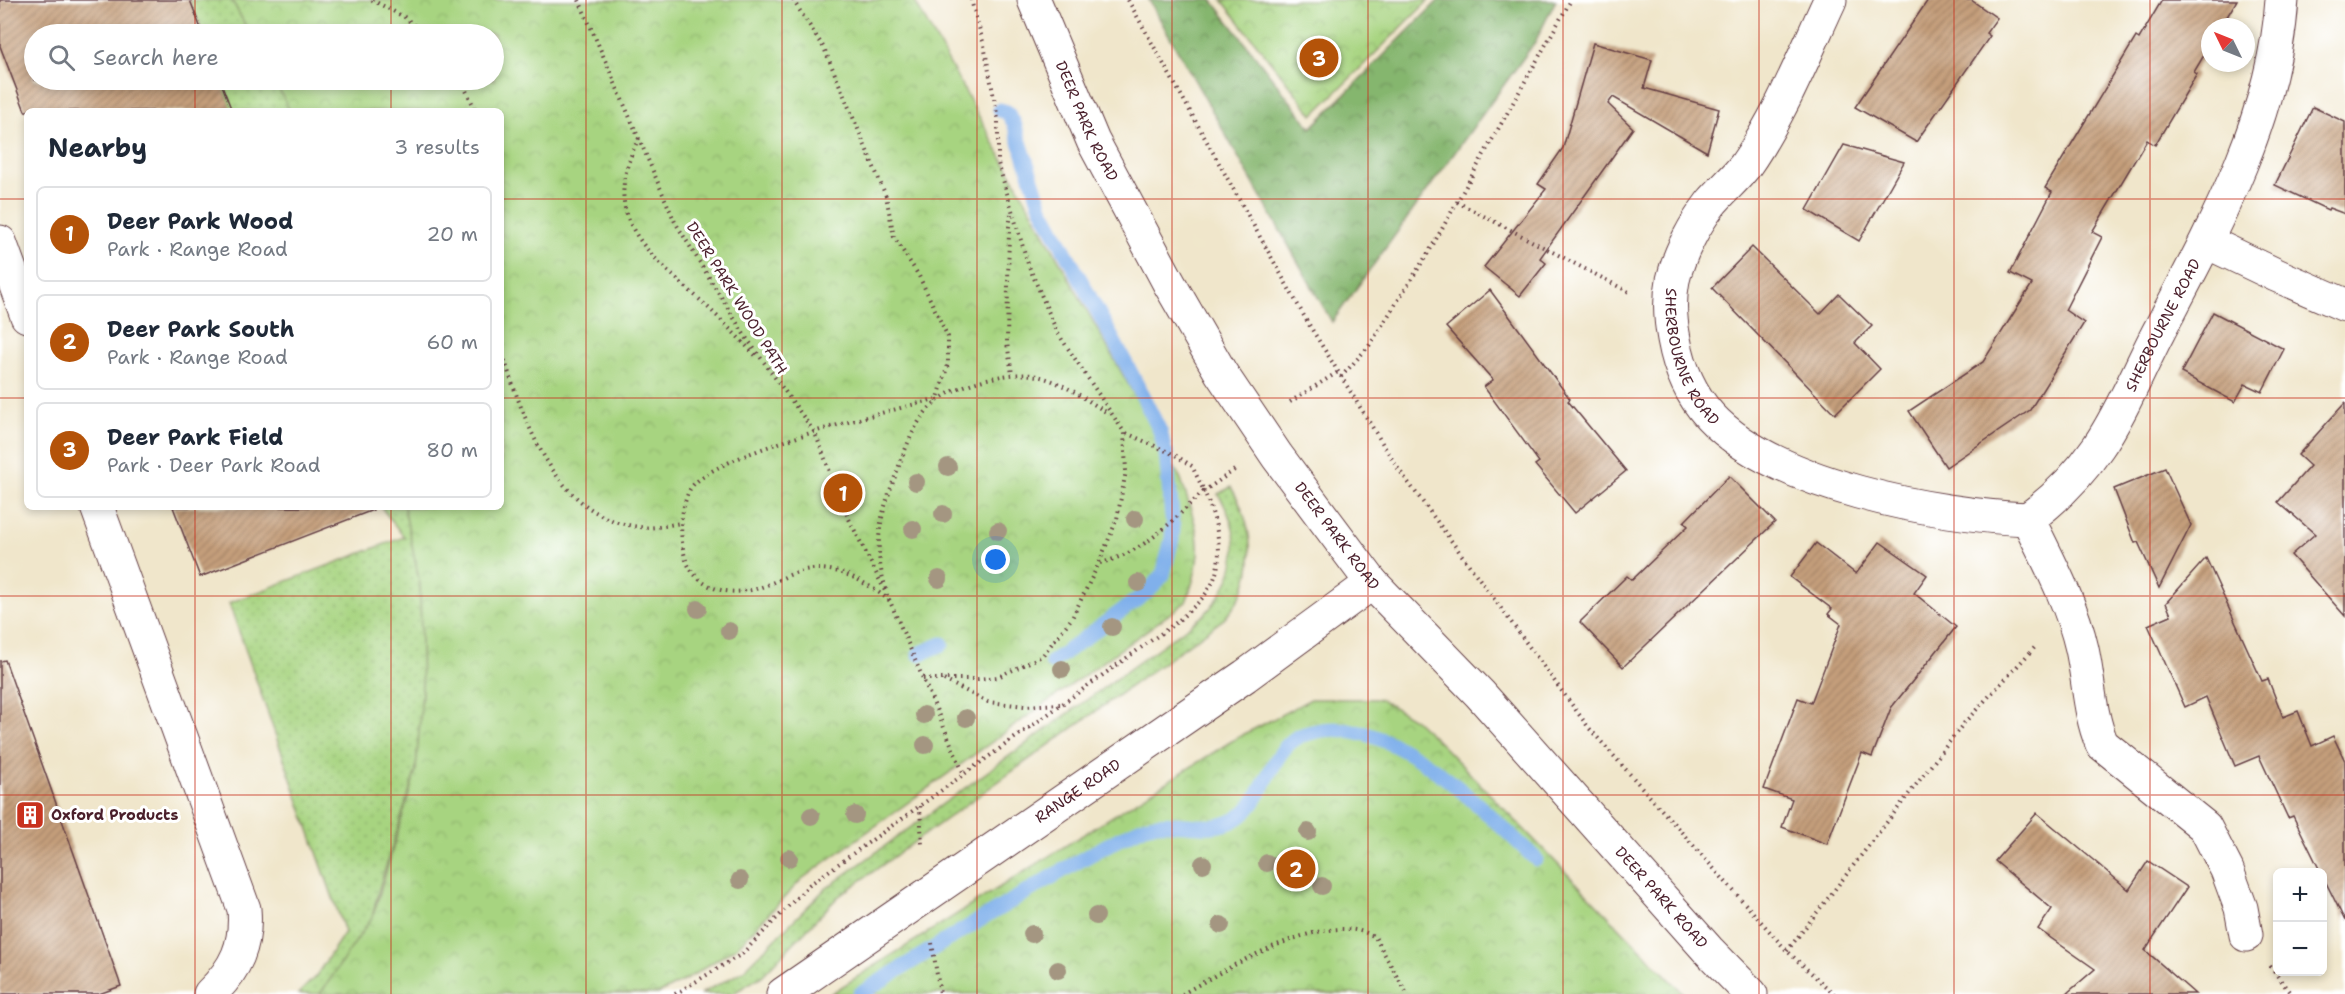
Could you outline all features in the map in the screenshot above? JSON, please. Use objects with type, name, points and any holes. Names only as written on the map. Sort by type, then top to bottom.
[{"type":"street","name":"DEER PARK ROAD","points":[[1034,0],[1093,141],[1209,353],[1263,435],[1372,583],[1480,694],[1750,994]]},
{"type":"street","name":"SHERBOURNE ROAD","points":[[1830,0],[1774,118],[1744,167],[1711,204],[1687,243],[1673,279],[1669,314],[1677,358],[1691,390],[1711,416],[1744,445],[1784,465],[1843,486],[1945,512],[2028,519],[2064,488],[2099,447],[2207,242],[2245,154],[2268,86],[2282,0]]},
{"type":"street","points":[[0,242],[24,308]]},
{"type":"street","name":"SHERBOURNE ROAD","points":[[2207,242],[2345,305]]},
{"type":"street","points":[[98,510],[244,909],[244,941],[238,958],[230,972],[210,994]]},
{"type":"street","points":[[2028,519],[2069,611],[2081,647],[2094,725],[2102,744],[2205,827],[2227,870],[2241,908],[2246,935]]},
{"type":"street","name":"RANGE ROAD","points":[[783,994],[1245,676],[1372,583]]},
{"type":"path","points":[[372,0],[406,18],[412,24]]},
{"type":"path","name":"DEER PARK WOOD PATH","points":[[579,0],[675,222],[765,365],[815,433],[846,513],[890,601]]},
{"type":"path","points":[[793,0],[824,48],[886,196],[894,237],[919,276],[948,337],[948,364],[938,398],[919,424],[902,456],[884,506],[878,553],[890,601],[963,772]]},
{"type":"path","points":[[675,994],[742,954],[809,885],[963,772],[1176,622],[1205,595],[1220,562],[1216,524],[1192,466],[1175,455],[1124,432],[1057,332],[1028,264],[998,163],[998,119],[984,45],[971,0]]},
{"type":"path","points":[[1128,0],[1308,323],[1397,466],[1589,728],[1787,951],[1834,994]]},
{"type":"path","points":[[1099,563],[1130,553],[1149,542],[1204,491],[1263,450],[1261,420],[1340,375],[1369,346],[1430,250],[1572,0]]},
{"type":"path","points":[[466,90],[475,108]]},
{"type":"path","points":[[639,138],[628,159],[624,185],[626,213],[634,233],[653,259],[711,310],[765,365]]},
{"type":"path","points":[[1457,202],[1669,314]]},
{"type":"path","points":[[1011,212],[1007,343],[1012,374]]},
{"type":"path","points":[[504,359],[516,395],[543,454],[563,485],[584,506],[615,522],[642,528],[681,523]]},
{"type":"path","points":[[890,601],[865,582],[821,568],[792,574],[750,591],[717,590],[703,584],[692,573],[682,543],[681,523],[684,502],[691,486],[705,475],[753,451],[938,398],[967,384],[1012,374],[1040,377],[1069,389],[1112,416]]},
{"type":"path","points":[[923,679],[944,680],[998,676],[1042,656],[1072,618],[1099,563],[1117,519],[1126,471],[1124,432]]},
{"type":"path","points":[[1787,951],[1964,723],[2069,611]]},
{"type":"path","points":[[944,680],[988,702],[1026,706],[1060,704]]},
{"type":"path","points":[[1182,994],[1304,935],[1338,928],[1375,937],[1407,994]]},
{"type":"green space","points":[[190,0],[232,0],[245,24],[199,24]]},
{"type":"green space","points":[[232,0],[914,0],[1181,479],[1198,540],[1193,583],[1186,602],[802,879],[737,947],[687,979],[658,994],[320,994],[373,916],[416,770],[422,693],[420,584],[405,510],[504,510],[504,108],[288,108],[279,90],[504,90],[504,24],[245,24]]},
{"type":"green space","points":[[1149,0],[1212,0],[1311,128],[1439,0],[1556,0],[1535,42],[1332,322]]},
{"type":"green space","points":[[1222,0],[1429,0],[1313,115]]},
{"type":"green space","points":[[224,90],[279,90],[288,108],[231,108]]},
{"type":"green space","points":[[1231,487],[1246,520],[1250,554],[1249,572],[1244,588],[1236,604],[1224,619],[838,897],[762,976],[732,994],[700,994],[742,972],[824,890],[1204,615],[1224,587],[1234,558],[1235,542],[1232,526],[1227,510],[1218,494]]},
{"type":"green space","points":[[383,510],[405,510],[420,584],[422,693],[416,770],[371,922],[321,994],[298,994],[316,976],[345,932],[229,603],[404,537]]},
{"type":"green space","points":[[1311,699],[1380,699],[1414,719],[1684,994],[830,994],[1235,739]]},
{"type":"building","points":[[0,0],[190,0],[199,24],[24,24],[24,90],[224,90],[231,108],[24,108],[0,46]]},
{"type":"building","points":[[1928,0],[1971,0],[1997,18],[1986,33],[1990,36],[1916,142],[1855,107]]},
{"type":"building","points":[[2162,0],[2237,0],[2226,18],[2201,18],[2201,60],[2194,72],[2197,74],[2155,145],[2147,140],[2092,232],[2102,237],[2065,310],[2084,323],[2030,410],[1946,467],[1909,411],[1983,362],[2032,284],[2010,273],[2052,192],[2045,188],[2136,37],[2139,39]]},
{"type":"building","points":[[1593,43],[1652,60],[1644,88],[1719,109],[1707,152],[1613,97],[1608,104],[1633,128],[1540,258],[1546,263],[1520,296],[1484,267],[1546,189],[1538,184],[1563,148]]},
{"type":"building","points":[[2313,107],[2345,122],[2345,214],[2329,208],[2328,210],[2275,185]]},
{"type":"building","points":[[1844,145],[1904,162],[1859,241],[1807,210]]},
{"type":"building","points":[[1752,247],[1820,314],[1839,294],[1872,326],[1855,343],[1880,369],[1835,414],[1712,288]]},
{"type":"building","points":[[1490,290],[1570,399],[1568,401],[1626,471],[1575,513],[1535,465],[1539,462],[1484,387],[1493,380],[1446,327]]},
{"type":"building","points":[[2213,312],[2284,349],[2262,392],[2245,384],[2235,402],[2181,373]]},
{"type":"building","points":[[2345,403],[2345,616],[2291,555],[2315,534],[2278,502],[2310,466],[2298,455]]},
{"type":"building","points":[[2165,468],[2191,525],[2159,588],[2138,542],[2135,543],[2114,489]]},
{"type":"building","points":[[1729,476],[1775,522],[1623,667],[1580,622],[1627,576],[1632,580],[1688,526],[1684,522]]},
{"type":"building","points":[[174,510],[373,510],[200,577]]},
{"type":"building","points":[[1880,542],[1927,575],[1914,593],[1956,627],[1891,708],[1872,757],[1862,753],[1827,844],[1782,827],[1792,799],[1764,789],[1798,698],[1811,703],[1841,624],[1828,614],[1832,609],[1790,577],[1816,543],[1856,574]]},
{"type":"building","points":[[2206,558],[2262,681],[2268,679],[2283,717],[2298,711],[2312,746],[2333,736],[2345,761],[2345,921],[2327,885],[2327,868],[2319,868],[2293,816],[2288,818],[2259,756],[2235,766],[2206,697],[2185,707],[2148,625],[2171,615],[2166,603]]},
{"type":"building","name":"Oxford Products","points":[[5,660],[121,986],[99,994],[0,994],[0,661]]},
{"type":"building","points":[[2037,813],[2129,890],[2148,861],[2187,887],[2145,950],[2195,994],[2066,994],[2095,969],[2038,929],[2052,909],[1995,861]]},
{"type":"waterway","points":[[1000,110],[1007,112],[1014,123],[1041,207],[1130,371],[1160,431],[1164,446]]},
{"type":"waterway","points":[[1166,453],[1172,517]]},
{"type":"waterway","points":[[1052,662],[1146,593],[1163,575],[1173,526]]},
{"type":"waterway","points":[[919,654],[942,644]]},
{"type":"waterway","points":[[860,994],[1076,863],[1143,827],[1159,824],[1210,826],[1230,822],[1241,815],[1258,796],[1283,750],[1299,737],[1322,730],[1351,731],[1381,739],[1410,754],[1466,794],[1536,859]]},
{"type":"place","name":"Deer Park Field","points":[[1319,58]]},
{"type":"place","name":"Deer Park Wood","points":[[843,493]]},
{"type":"place","name":"Oxford Products","points":[[30,815]]},
{"type":"place","name":"Deer Park South","points":[[1296,869]]}]
